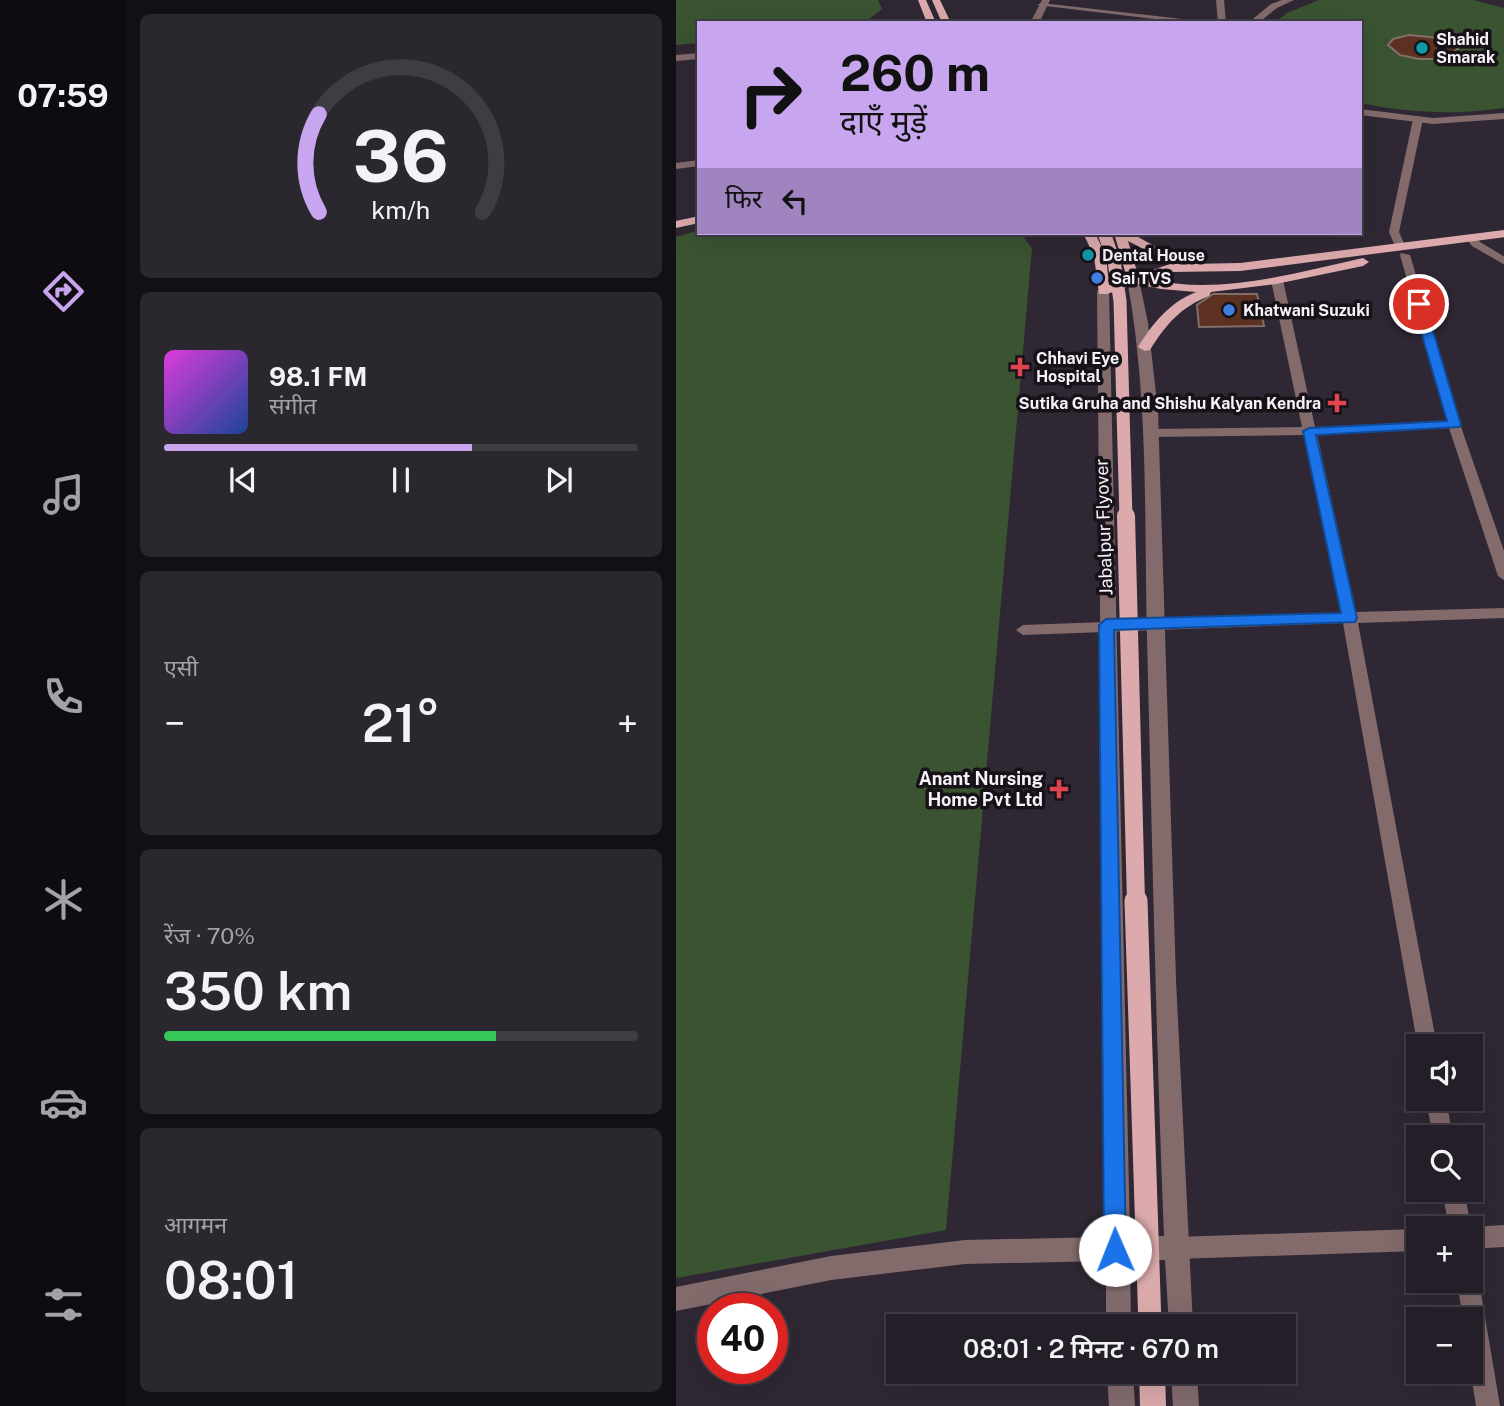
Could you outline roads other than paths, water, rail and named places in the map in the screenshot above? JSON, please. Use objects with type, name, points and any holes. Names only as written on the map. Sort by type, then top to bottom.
[{"type":"main road","points":[[922,0],[931,21]]},
{"type":"main road","points":[[936,0],[946,21]]},
{"type":"main road","points":[[948,0],[957,21]]},
{"type":"main road","points":[[676,223],[697,217]]},
{"type":"main road","points":[[1473,241],[1504,233]]},
{"type":"main road","points":[[1090,235],[1101,266],[1103,291],[1170,268],[1240,267],[1473,241],[1504,240]]},
{"type":"main road","name":"Jabalpur Flyover","points":[[1105,235],[1113,252],[1119,280],[1121,311],[1150,1314]]},
{"type":"main road","points":[[1122,235],[1133,279]]},
{"type":"main road","points":[[1125,235],[1159,255],[1204,266]]},
{"type":"main road","points":[[1101,266],[1133,279],[1172,289],[1218,288],[1277,280],[1402,251]]},
{"type":"main road","points":[[1145,347],[1161,320],[1172,310],[1192,297],[1218,288]]},
{"type":"main road","points":[[1152,1384],[1153,1406]]},
{"type":"street","points":[[1220,0],[1222,21]]},
{"type":"street","points":[[1255,21],[1274,6],[1290,0]]},
{"type":"street","points":[[1035,21],[1044,3],[1195,21]]},
{"type":"street","points":[[1115,21],[1117,13],[1125,4]]},
{"type":"street","points":[[676,58],[697,57]]},
{"type":"street","points":[[1362,112],[1418,119],[1486,119],[1504,116]]},
{"type":"street","points":[[1418,119],[1394,232],[1504,576]]},
{"type":"street","points":[[676,166],[697,163]]},
{"type":"street","points":[[1473,241],[1504,261]]},
{"type":"street","points":[[1133,279],[1145,347],[1152,433],[1155,625],[1180,1314]]},
{"type":"street","points":[[1277,280],[1350,618],[1425,1034]]},
{"type":"street","points":[[1103,291],[1115,1250],[1118,1314]]},
{"type":"street","points":[[1152,433],[1309,431],[1454,425]]},
{"type":"street","points":[[1023,630],[1504,613]]},
{"type":"street","points":[[1483,1237],[1504,1236]]},
{"type":"street","points":[[676,1298],[831,1268],[965,1252],[1406,1240]]},
{"type":"street","points":[[1470,1293],[1488,1406]]},
{"type":"street","points":[[1121,1384],[1122,1406]]},
{"type":"street","points":[[1185,1384],[1186,1406]]},
{"type":"place","name":"Shahid Smarak","points":[[1422,48]]},
{"type":"place","name":"Dental House","points":[[1088,255]]},
{"type":"place","name":"Sai TVS","points":[[1097,278]]},
{"type":"place","name":"Khatwani Suzuki","points":[[1229,310]]},
{"type":"place","name":"Chhavi Eye Hospital","points":[[1020,367]]},
{"type":"place","name":"Sutika Gruha and Shishu Kalyan Kendra","points":[[1337,403]]},
{"type":"place","name":"Anant Nursing Home Pvt Ltd","points":[[1059,789]]}]
